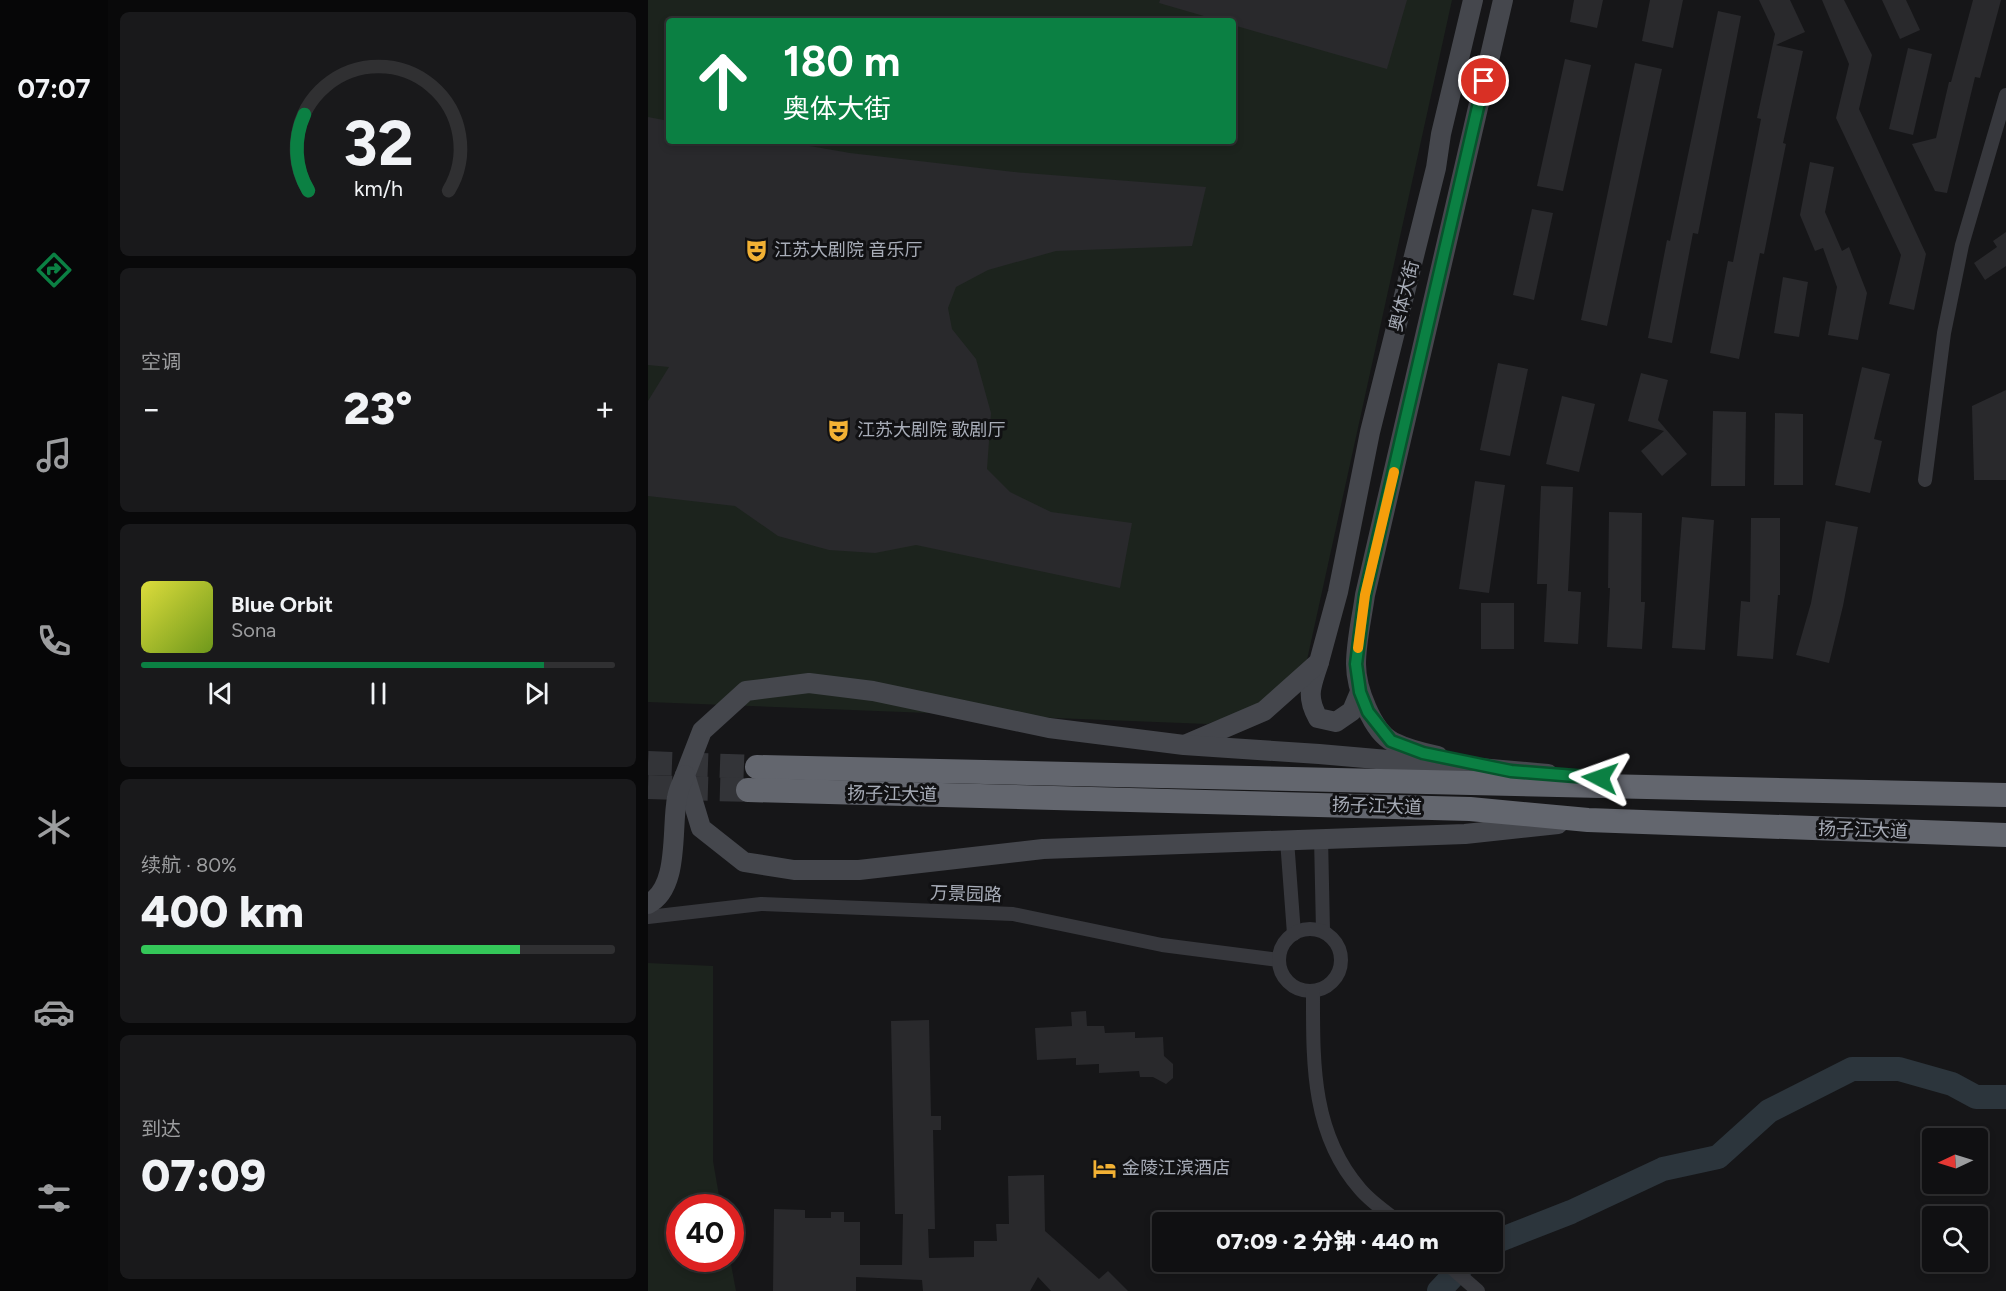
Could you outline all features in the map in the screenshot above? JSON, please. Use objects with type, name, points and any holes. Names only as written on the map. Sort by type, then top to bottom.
[{"type":"highway","name":"扬子江大道","points":[[757,767],[2006,795]]},
{"type":"highway","name":"扬子江大道","points":[[748,790],[1470,809],[1588,820],[2006,835]]},
{"type":"street","name":"奥体大街","points":[[1360,692],[1352,711],[1336,722],[1318,718],[1311,705],[1311,688],[1338,592],[1370,432],[1436,168],[1441,134],[1473,0]]},
{"type":"street","name":"奥体大街","points":[[1503,0],[1365,595],[1356,664],[1360,692],[1368,712],[1391,741],[1423,753],[1511,771]]},
{"type":"street","points":[[1925,480],[1944,333],[1962,245],[2006,95]]},
{"type":"street","points":[[1184,745],[1264,711],[1319,662]]},
{"type":"street","points":[[648,904],[658,899],[669,874],[677,797],[702,731],[746,691],[809,683],[873,691],[1049,728],[1184,745],[1319,754],[1733,789]]},
{"type":"street","points":[[685,776],[701,828],[744,862],[794,870],[859,870],[1043,849],[1321,837],[1466,834],[1588,820]]},
{"type":"street","points":[[1321,837],[1323,932]]},
{"type":"street","points":[[1287,840],[1294,933]]},
{"type":"street","name":"万景园路","points":[[648,917],[762,904],[1012,914],[1162,945],[1279,960]]},
{"type":"street","points":[[1303,930],[1323,932],[1337,945],[1341,965],[1331,982],[1313,991],[1303,990],[1286,979],[1279,960],[1286,940],[1294,933],[1303,930]]},
{"type":"street","points":[[1313,991],[1315,1072],[1319,1105],[1330,1143],[1360,1190],[1387,1212]]},
{"type":"street","points":[[1456,1272],[1478,1291]]},
{"type":"shaded area","points":[[648,0],[1452,0],[1307,660],[1254,708],[1207,724],[648,702]]},
{"type":"shaded area","points":[[648,963],[713,966],[713,1161],[719,1194],[666,1194],[666,1272],[732,1272],[736,1291],[648,1291]]},
{"type":"building","points":[[1160,0],[1407,0],[1387,69],[1236,26],[1236,18],[1211,18],[1159,3]]},
{"type":"building","points":[[1574,0],[1603,0],[1597,28],[1570,22]]},
{"type":"building","points":[[1650,0],[1683,0],[1673,48],[1642,41]]},
{"type":"building","points":[[1759,0],[1790,0],[1805,32],[1776,45],[1803,51],[1783,143],[1786,144],[1764,254],[1760,253],[1739,359],[1710,353],[1728,261],[1733,262],[1761,119],[1757,118],[1775,34]]},
{"type":"building","points":[[1822,0],[1844,0],[1872,55],[1859,109],[1926,254],[1914,310],[1889,304],[1901,255],[1836,118],[1849,64]]},
{"type":"building","points":[[1882,0],[1906,0],[1920,30],[1900,39]]},
{"type":"building","points":[[1973,0],[2001,0],[1980,78],[1975,77],[1947,193],[1935,191],[1912,144],[1936,138],[1949,82],[1951,82]]},
{"type":"building","points":[[1718,11],[1741,16],[1698,234],[1693,233],[1672,343],[1648,338],[1667,240],[1670,241]]},
{"type":"building","points":[[1908,48],[1932,54],[1913,135],[1889,129]]},
{"type":"building","points":[[1565,59],[1591,65],[1563,191],[1537,186]]},
{"type":"building","points":[[1635,63],[1662,69],[1607,326],[1581,320]]},
{"type":"building","points":[[648,117],[666,120],[666,144],[798,144],[850,153],[1014,172],[1206,187],[1192,246],[1056,251],[988,270],[956,287],[948,308],[952,329],[976,359],[991,413],[987,469],[1010,492],[1051,512],[1132,523],[1120,588],[916,545],[875,553],[829,550],[778,536],[735,506],[648,496],[648,401],[669,367],[648,365]]},
{"type":"building","points":[[1810,162],[1834,167],[1825,212],[1842,251],[1849,247],[1867,293],[1858,340],[1828,335],[1837,287],[1823,248],[1815,251],[1800,215]]},
{"type":"building","points":[[1532,209],[1553,213],[1534,300],[1513,295]]},
{"type":"building","points":[[2006,232],[2006,266],[1985,280],[1974,263],[1997,247],[1993,241]]},
{"type":"building","points":[[1783,277],[1808,282],[1799,337],[1774,333]]},
{"type":"building","points":[[1498,363],[1528,369],[1510,456],[1480,450]]},
{"type":"building","points":[[1862,367],[1890,374],[1874,439],[1882,441],[1870,493],[1835,485]]},
{"type":"building","points":[[1641,373],[1668,380],[1658,420],[1687,454],[1662,476],[1641,451],[1664,431],[1628,421]]},
{"type":"building","points":[[2006,390],[2006,480],[1974,480],[1972,406]]},
{"type":"building","points":[[1562,396],[1595,404],[1579,472],[1546,464]]},
{"type":"building","points":[[1713,411],[1746,412],[1745,486],[1711,486]]},
{"type":"building","points":[[1775,413],[1803,414],[1803,485],[1774,485]]},
{"type":"building","points":[[1475,481],[1505,485],[1489,593],[1459,589]]},
{"type":"building","points":[[1541,486],[1573,487],[1568,591],[1581,592],[1578,644],[1544,642],[1547,584],[1537,584]]},
{"type":"building","points":[[1609,512],[1642,513],[1641,602],[1645,602],[1642,649],[1607,647],[1610,588],[1608,588]]},
{"type":"building","points":[[1682,517],[1714,520],[1705,650],[1672,648]]},
{"type":"building","points":[[1751,518],[1780,518],[1780,595],[1778,595],[1773,659],[1737,656],[1741,601],[1750,602]]},
{"type":"building","points":[[1826,521],[1858,527],[1843,606],[1829,663],[1796,655],[1811,603]]},
{"type":"building","points":[[1481,603],[1514,603],[1514,649],[1481,649]]},
{"type":"building","points":[[1086,1011],[1087,1026],[1104,1026],[1105,1033],[1135,1032],[1135,1038],[1163,1037],[1164,1056],[1173,1064],[1173,1078],[1166,1084],[1153,1077],[1140,1077],[1139,1071],[1099,1073],[1099,1064],[1076,1065],[1076,1058],[1037,1060],[1035,1028],[1072,1026],[1071,1012]]},
{"type":"building","points":[[929,1020],[931,1116],[941,1116],[941,1130],[933,1130],[935,1229],[928,1229],[929,1258],[974,1257],[974,1241],[997,1241],[996,1224],[1009,1224],[1008,1176],[1044,1175],[1045,1231],[1099,1279],[1108,1271],[1128,1291],[1051,1291],[1038,1277],[1030,1291],[923,1291],[922,1280],[856,1277],[856,1291],[773,1291],[774,1209],[805,1210],[805,1218],[831,1218],[831,1212],[844,1212],[844,1222],[860,1222],[860,1265],[902,1265],[903,1214],[895,1214],[891,1021]]},
{"type":"waterway","points":[[1503,1239],[1571,1212],[1663,1169],[1718,1157],[1769,1111],[1852,1069],[1899,1069],[1952,1084],[1976,1097],[2006,1097]]},
{"type":"waterway","points":[[1439,1291],[1457,1272]]},
{"type":"tunnel","points":[[648,763],[757,767]]},
{"type":"tunnel","points":[[648,787],[748,790]]},
{"type":"slow traffic","points":[[1358,648],[1365,595],[1394,472]]},
{"type":"place","name":"江苏大剧院 音乐厅","points":[[756,250]]},
{"type":"place","name":"江苏大剧院 歌剧厅","points":[[839,430]]},
{"type":"place","name":"金陵江滨酒店","points":[[1104,1168]]},
{"type":"route","points":[[1484,81],[1365,595],[1356,664],[1360,692],[1368,712],[1391,741],[1423,753],[1511,771],[1600,778]]}]
